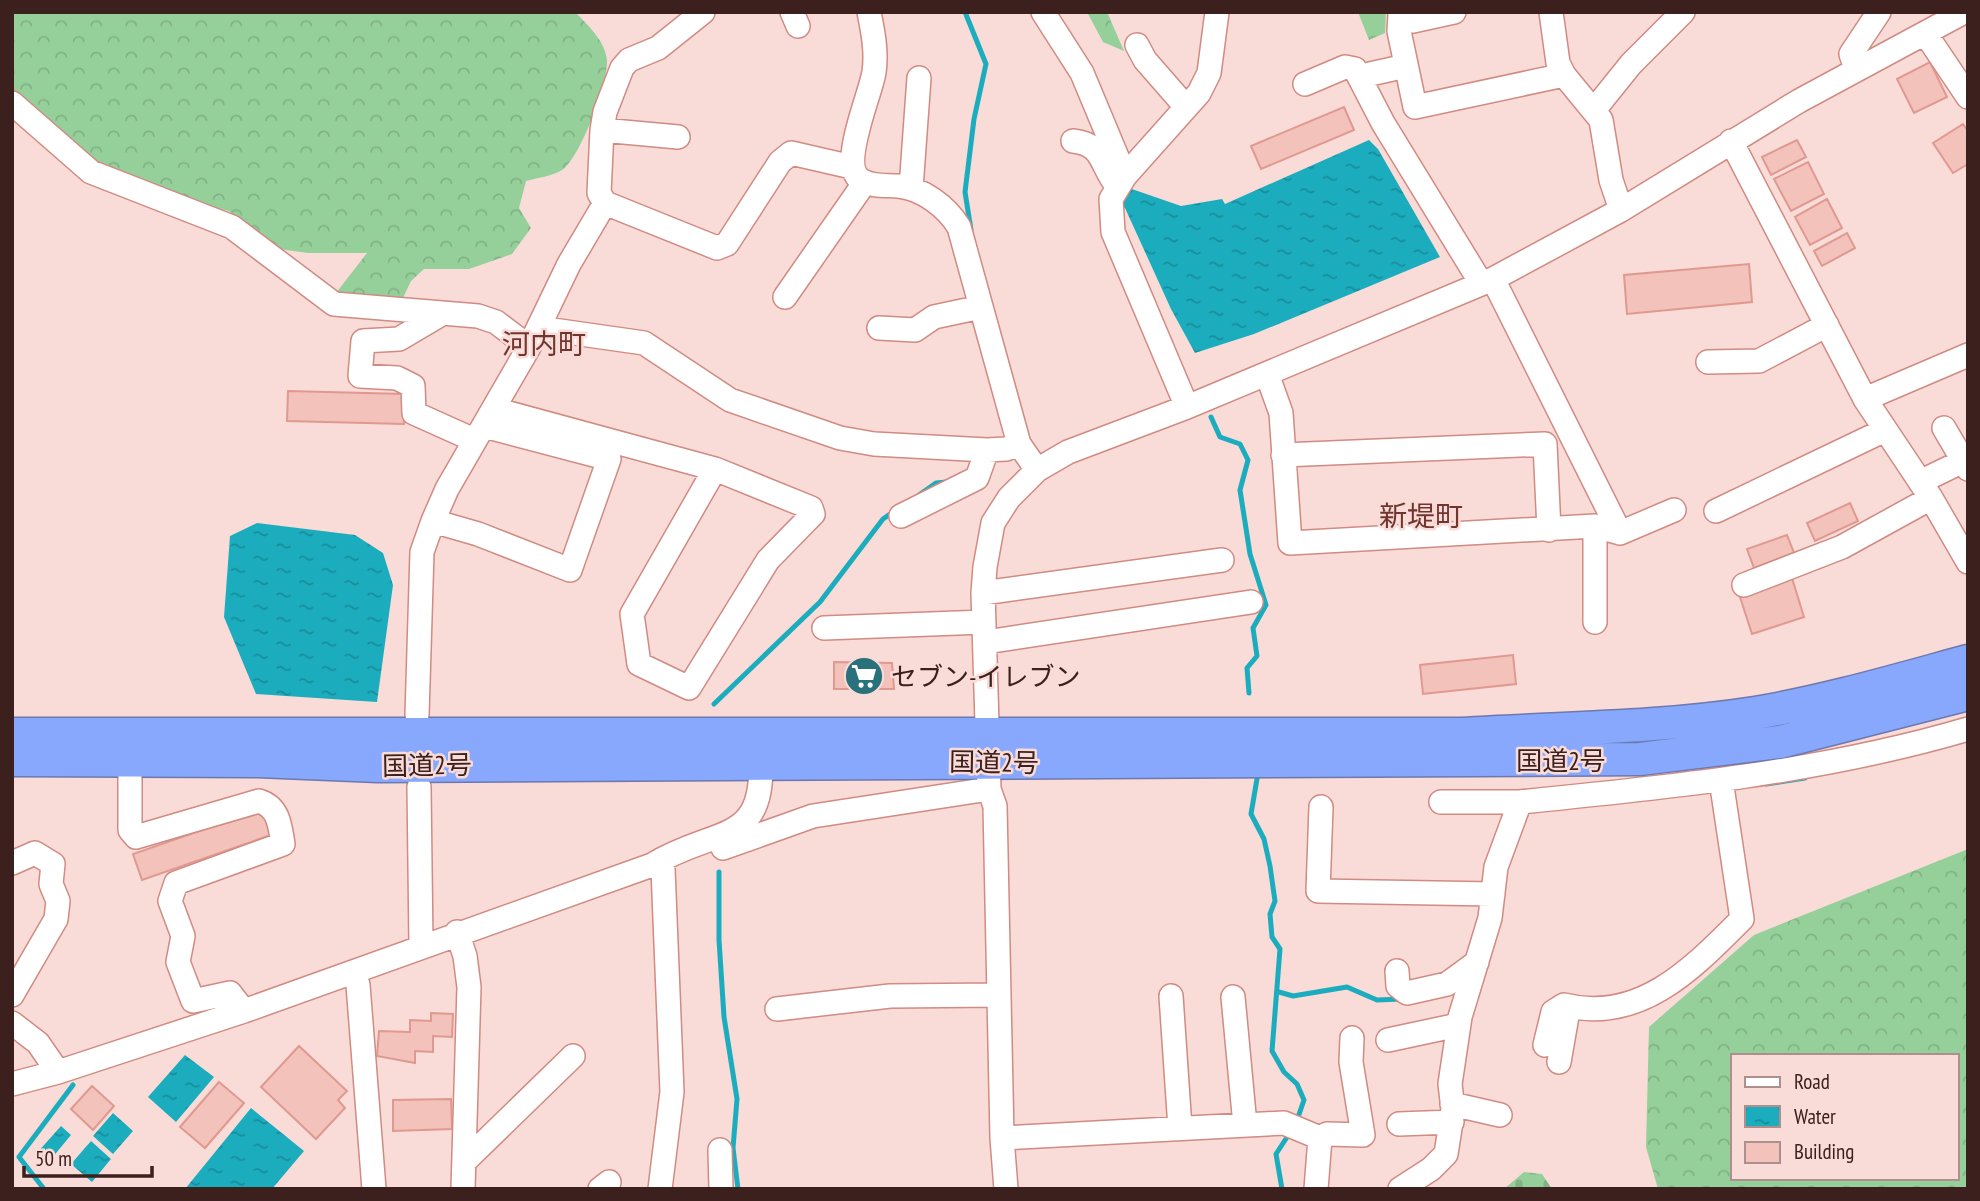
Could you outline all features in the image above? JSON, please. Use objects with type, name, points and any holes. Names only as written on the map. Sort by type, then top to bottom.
[{"type":"highway","name":"国道2号","points":[[989,761],[1652,723],[1755,713],[1856,691],[1968,661]]},
{"type":"highway","name":"国道2号","points":[[12,734],[760,748],[1077,764],[1640,759],[1780,742],[1968,694]]},
{"type":"highway","name":"国道2号","points":[[12,760],[378,766],[760,748]]},
{"type":"street","points":[[703,12],[658,48],[629,60],[622,68],[605,112],[602,130],[599,193],[605,203],[717,248],[727,244],[780,162],[791,153],[911,188],[952,215],[959,227],[1019,444],[1037,470]]},
{"type":"street","points":[[785,296],[859,175],[855,143],[874,72],[875,45],[869,12]]},
{"type":"street","points":[[1043,12],[1082,73],[1121,181]]},
{"type":"street","points":[[1187,407],[1113,232],[1111,199],[1121,181],[1199,93],[1209,73],[1217,12]]},
{"type":"street","points":[[1454,12],[1413,21],[1401,14],[1399,31],[1415,107],[1564,75]]},
{"type":"street","points":[[1551,12],[1559,63],[1564,75],[1601,120],[1611,180],[1621,210]]},
{"type":"street","points":[[1594,110],[1631,64],[1683,12]]},
{"type":"street","points":[[1856,69],[1851,54],[1879,12]]},
{"type":"street","points":[[1006,1189],[1002,1138],[995,806],[989,761],[983,593],[993,523],[1009,498],[1037,470],[1068,452],[1187,407],[1487,281],[1621,210],[1731,141],[1856,69],[1964,12]]},
{"type":"street","points":[[1925,33],[1968,97]]},
{"type":"street","points":[[1137,45],[1144,60],[1185,107]]},
{"type":"street","points":[[1362,79],[1370,74],[1406,66]]},
{"type":"street","points":[[1306,84],[1345,67],[1355,69],[1362,79],[1383,123],[1475,269],[1487,281],[1620,534]]},
{"type":"street","points":[[911,188],[919,78]]},
{"type":"street","points":[[12,103],[91,172],[232,227],[334,304],[478,316],[534,338],[644,343],[730,400],[840,438],[874,444],[986,450],[1006,449],[1019,444]]},
{"type":"street","points":[[602,130],[678,137]]},
{"type":"street","points":[[1073,141],[1088,143],[1098,151],[1121,181]]},
{"type":"street","points":[[1731,141],[1866,399],[1967,560],[1956,563],[1968,584]]},
{"type":"street","points":[[417,715],[422,552],[433,521],[534,338],[569,264],[605,203]]},
{"type":"street","points":[[879,328],[915,330],[934,317],[981,307]]},
{"type":"street","points":[[443,313],[399,339],[363,341],[360,376],[397,378],[413,386],[414,413],[715,469],[811,508],[813,514],[768,559],[689,688],[639,664],[632,614],[715,469]]},
{"type":"street","points":[[1708,362],[1759,361],[1827,325]]},
{"type":"street","points":[[1866,399],[1968,355]]},
{"type":"street","points":[[1267,374],[1281,413],[1290,543],[1595,526],[1620,534],[1674,510]]},
{"type":"street","points":[[433,521],[478,534],[570,570],[609,459],[484,425]]},
{"type":"street","points":[[1744,585],[1842,547],[1966,465],[1944,428]]},
{"type":"street","points":[[1716,511],[1885,430]]},
{"type":"street","points":[[1283,455],[1545,443],[1549,530]]},
{"type":"street","points":[[901,516],[977,478],[986,450]]},
{"type":"street","points":[[1595,526],[1595,622]]},
{"type":"street","points":[[983,593],[1222,560]]},
{"type":"street","points":[[824,628],[985,632],[1251,602]]},
{"type":"street","points":[[1441,802],[1520,802],[1721,780],[1874,754],[1968,729]]},
{"type":"street","points":[[658,867],[676,850],[736,829],[751,817],[762,789],[760,748]]},
{"type":"street","points":[[130,761],[130,830],[136,837],[259,801],[269,804],[278,818],[283,844],[176,883],[170,901],[183,936],[178,962],[193,1001],[230,993],[244,1011]]},
{"type":"street","points":[[12,1084],[58,1072],[244,1011],[457,932],[989,761]]},
{"type":"street","points":[[1552,1054],[1553,1013],[1564,1005],[1583,1010],[1612,1008],[1642,1001],[1693,968],[1741,919],[1721,780]]},
{"type":"street","points":[[419,787],[421,946]]},
{"type":"street","points":[[1400,1189],[1431,1169],[1446,1154],[1452,1113],[1450,1084],[1458,1025],[1490,918],[1496,867],[1520,802]]},
{"type":"street","points":[[1321,807],[1318,891],[1493,894]]},
{"type":"street","points":[[12,863],[35,853],[53,864],[51,884],[58,901],[56,919],[12,995]]},
{"type":"street","points":[[658,867],[672,1092],[660,1189]]},
{"type":"street","points":[[457,932],[465,956],[468,987],[463,1189]]},
{"type":"street","points":[[1396,971],[1398,986],[1407,993],[1447,984],[1477,962]]},
{"type":"street","points":[[353,972],[358,985],[374,1189]]},
{"type":"street","points":[[777,1009],[890,996],[998,995]]},
{"type":"street","points":[[1171,996],[1180,1128]]},
{"type":"street","points":[[1233,998],[1245,1125]]},
{"type":"street","points":[[12,1023],[38,1043],[58,1072]]},
{"type":"street","points":[[1388,1040],[1458,1025]]},
{"type":"street","points":[[1320,1138],[1327,1134],[1363,1135],[1351,1062],[1352,1038]]},
{"type":"street","points":[[464,1162],[573,1056]]},
{"type":"street","points":[[1399,1124],[1452,1113],[1500,1115]]},
{"type":"street","points":[[1002,1138],[1245,1125],[1291,1126],[1320,1138]]},
{"type":"street","points":[[1316,1189],[1320,1138]]},
{"type":"street","points":[[720,1150],[721,1189]]},
{"type":"green space","points":[[12,12],[575,12],[596,34],[607,61],[603,85],[592,119],[569,163],[554,174],[526,181],[519,208],[531,228],[512,254],[469,269],[424,269],[411,281],[401,302],[336,293],[367,253],[308,253],[279,249],[229,211],[195,203],[86,158],[12,113]]},
{"type":"green space","points":[[1087,12],[1107,12],[1124,51],[1103,42]]},
{"type":"green space","points":[[1358,12],[1386,12],[1385,33],[1369,40]]},
{"type":"green space","points":[[1968,849],[1968,1189],[1658,1189],[1646,1147],[1649,1027],[1754,935]]},
{"type":"green space","points":[[1524,1172],[1542,1174],[1552,1189],[1504,1189]]},
{"type":"water","points":[[1369,140],[1378,149],[1440,257],[1254,334],[1195,353],[1171,309],[1125,208],[1116,207],[1126,187],[1181,206],[1222,199],[1225,204]]},
{"type":"water","points":[[257,523],[355,535],[383,553],[393,585],[377,702],[256,694],[224,617],[230,536]]},
{"type":"water","points":[[185,1055],[214,1077],[176,1122],[148,1097]]},
{"type":"water","points":[[251,1108],[304,1151],[272,1189],[185,1189]]},
{"type":"water","points":[[113,1113],[133,1131],[113,1154],[93,1136]]},
{"type":"water","points":[[61,1126],[71,1135],[47,1164],[36,1154]]},
{"type":"water","points":[[91,1141],[111,1159],[92,1182],[71,1164]]},
{"type":"building","points":[[1930,62],[1947,97],[1914,113],[1897,79]]},
{"type":"building","points":[[1344,107],[1354,130],[1261,169],[1251,146]]},
{"type":"building","points":[[1963,124],[1968,131],[1968,164],[1953,173],[1933,143]]},
{"type":"building","points":[[1797,140],[1806,157],[1771,175],[1762,157]]},
{"type":"building","points":[[1808,162],[1824,194],[1791,211],[1774,179]]},
{"type":"building","points":[[1827,199],[1842,228],[1810,245],[1795,217]]},
{"type":"building","points":[[1847,233],[1855,248],[1822,266],[1814,251]]},
{"type":"building","points":[[1749,264],[1752,302],[1627,314],[1624,275]]},
{"type":"building","points":[[288,391],[404,394],[404,424],[287,421]]},
{"type":"building","points":[[1850,503],[1858,521],[1815,541],[1807,523]]},
{"type":"building","points":[[1787,535],[1794,553],[1754,568],[1747,549]]},
{"type":"building","points":[[1792,578],[1804,617],[1752,634],[1739,594]]},
{"type":"building","points":[[1513,655],[1516,684],[1423,694],[1420,665]]},
{"type":"building","name":"セブン-イレブン","points":[[834,662],[892,663],[894,689],[834,689]]},
{"type":"building","points":[[262,809],[271,835],[142,880],[133,854]]},
{"type":"building","points":[[431,1013],[453,1014],[452,1037],[433,1036],[433,1052],[415,1051],[415,1063],[377,1056],[379,1031],[410,1032],[410,1020],[431,1021]]},
{"type":"building","points":[[299,1046],[347,1091],[338,1100],[345,1108],[316,1139],[261,1087]]},
{"type":"building","points":[[219,1082],[244,1103],[205,1148],[180,1127]]},
{"type":"building","points":[[92,1086],[114,1106],[93,1130],[71,1109]]},
{"type":"building","points":[[451,1099],[452,1129],[393,1131],[393,1100]]},
{"type":"waterway","points":[[965,12],[986,64],[974,119],[965,192],[971,230]]},
{"type":"waterway","points":[[1211,417],[1220,437],[1240,444],[1248,460],[1240,490],[1250,554],[1266,605],[1253,628],[1257,656],[1247,668],[1249,693]]},
{"type":"waterway","points":[[919,495],[936,483],[947,482]]},
{"type":"waterway","points":[[714,704],[820,602],[883,519],[893,512]]},
{"type":"waterway","points":[[1258,773],[1251,814],[1264,839],[1270,866],[1275,901],[1270,914],[1272,937],[1280,949],[1272,1051],[1284,1072],[1297,1084],[1304,1100],[1296,1123]]},
{"type":"waterway","points":[[1766,784],[1805,778]]},
{"type":"waterway","points":[[719,872],[719,940],[724,1017],[737,1099],[733,1148],[738,1189]]},
{"type":"waterway","points":[[1279,992],[1293,996],[1347,987],[1377,1000],[1402,999]]},
{"type":"waterway","points":[[44,1189],[19,1157],[73,1085]]},
{"type":"waterway","points":[[1282,1189],[1276,1154],[1291,1131]]},
{"type":"place","name":"セブン-イレブン","points":[[864,676]]},
{"type":"district","name":"河内町","points":[[544,343]]},
{"type":"district","name":"新堤町","points":[[1421,515]]}]
